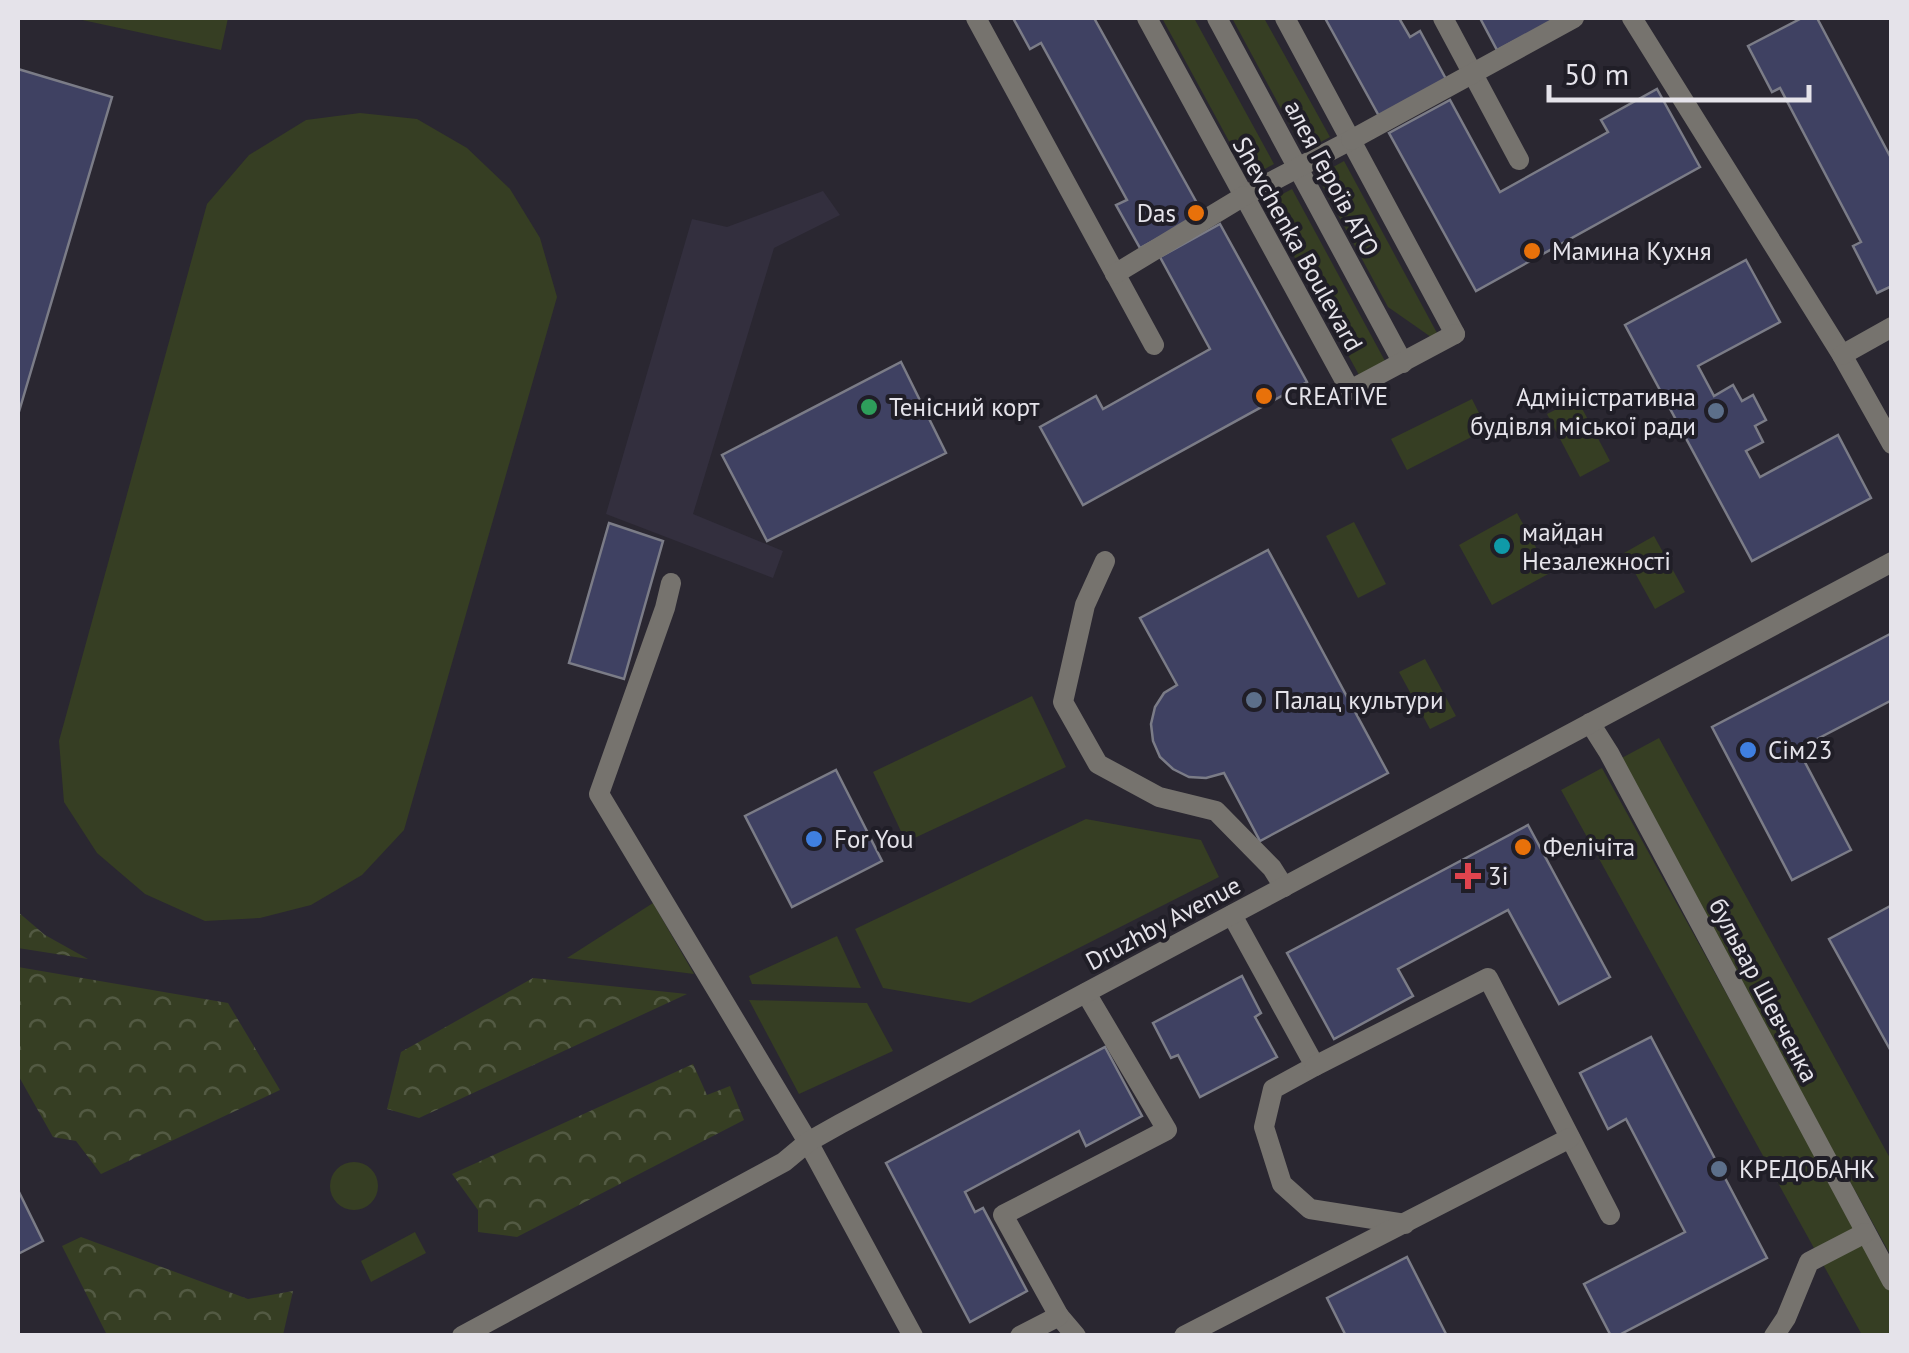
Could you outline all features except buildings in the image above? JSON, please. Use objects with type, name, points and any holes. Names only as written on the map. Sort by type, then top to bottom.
[{"type":"street","points":[[976,18],[1154,345]]},
{"type":"street","name":"Shevchenka Boulevard","points":[[1146,18],[1350,390],[1455,334],[1285,18]]},
{"type":"street","name":"алея Героїв АТО","points":[[1217,18],[1403,363]]},
{"type":"street","points":[[1443,18],[1520,160]]},
{"type":"street","points":[[1115,274],[1297,166],[1574,18]]},
{"type":"street","points":[[1632,18],[1842,355],[1892,444]]},
{"type":"street","points":[[1842,355],[1892,327]]},
{"type":"street","points":[[1105,562],[1085,606],[1063,702],[1098,764],[1158,796],[1216,811],[1272,868],[1284,887]]},
{"type":"street","name":"Druzhby Avenue","points":[[462,1336],[784,1162],[808,1142],[1892,562]]},
{"type":"street","points":[[671,582],[600,794],[808,1142],[913,1336]]},
{"type":"street","name":"бульвар Шевченка","points":[[1590,723],[1892,1281]]},
{"type":"street","points":[[1232,915],[1315,1066]]},
{"type":"street","points":[[1405,1224],[1310,1209],[1282,1184],[1264,1127],[1273,1089],[1488,978],[1610,1215]]},
{"type":"street","points":[[1076,1336],[1060,1316],[1003,1215],[1167,1130],[1086,993]]},
{"type":"street","points":[[1184,1336],[1570,1138]]},
{"type":"street","points":[[1774,1336],[1810,1262],[1865,1233]]},
{"type":"street","points":[[1020,1336],[1060,1316]]},
{"type":"shaded area","points":[[823,191],[840,215],[774,248],[693,514],[783,551],[773,578],[606,514],[692,219],[727,227]]},
{"type":"green space","points":[[73,18],[228,18],[221,50]]},
{"type":"green space","points":[[1162,18],[1194,18],[1274,164],[1249,178]]},
{"type":"green space","points":[[1232,18],[1264,18],[1330,137],[1304,151]]},
{"type":"green space","points":[[360,113],[417,119],[467,148],[510,189],[540,238],[557,297],[404,830],[362,875],[311,905],[260,918],[205,921],[145,894],[97,853],[64,802],[59,741],[207,204],[249,155],[306,120]]},
{"type":"green space","points":[[1344,161],[1437,333],[1431,337],[1388,307],[1317,176]]},
{"type":"green space","points":[[1292,189],[1385,361],[1359,375],[1265,203]]},
{"type":"green space","points":[[1472,399],[1487,429],[1407,470],[1391,439]]},
{"type":"green space","points":[[1577,399],[1610,461],[1580,477],[1547,414]]},
{"type":"green space","points":[[1517,513],[1550,573],[1492,605],[1459,545]]},
{"type":"green space","points":[[1354,522],[1386,584],[1358,598],[1326,536]]},
{"type":"green space","points":[[1654,536],[1685,592],[1655,609],[1624,553]]},
{"type":"green space","points":[[1425,659],[1456,716],[1430,729],[1399,672]]},
{"type":"green space","points":[[1032,696],[1066,767],[906,842],[873,772]]},
{"type":"green space","points":[[1659,738],[1891,1160],[1891,1256],[1618,760]]},
{"type":"green space","points":[[1602,768],[1891,1292],[1891,1335],[1862,1335],[1561,790]]},
{"type":"green space","points":[[1086,819],[1201,840],[1219,877],[970,1003],[883,988],[855,929]]},
{"type":"green space","points":[[653,903],[694,974],[567,958]]},
{"type":"green space","points":[[18,912],[45,935],[88,959],[18,948]]},
{"type":"green space","points":[[837,936],[861,988],[752,984],[749,976]]},
{"type":"green space","points":[[18,967],[228,1003],[280,1090],[101,1174],[76,1141],[53,1137],[18,1075]]},
{"type":"green space","points":[[533,978],[687,994],[419,1118],[387,1109],[401,1052]]},
{"type":"green space","points":[[749,1000],[867,1003],[893,1051],[799,1094]]},
{"type":"green space","points":[[693,1064],[707,1095],[730,1086],[744,1120],[517,1237],[478,1232],[478,1210],[452,1174]]},
{"type":"green space","points":[[354,1162],[371,1169],[378,1186],[371,1203],[354,1210],[337,1203],[330,1186],[337,1169]]},
{"type":"green space","points":[[415,1232],[426,1253],[371,1282],[361,1261]]},
{"type":"green space","points":[[81,1237],[248,1299],[293,1291],[283,1335],[107,1335],[62,1246]]},
{"type":"place","name":"Das","points":[[1196,213]]},
{"type":"place","name":"Мамина Кухня","points":[[1532,251]]},
{"type":"place","name":"CREATIVE","points":[[1264,396]]},
{"type":"place","name":"Тенісний корт","points":[[869,407]]},
{"type":"place","name":"Адміністративна будівля міської ради","points":[[1716,411]]},
{"type":"place","name":"майдан Незалежності","points":[[1502,546]]},
{"type":"place","name":"Палац культури","points":[[1254,700]]},
{"type":"place","name":"Сім23","points":[[1748,750]]},
{"type":"place","name":"For You","points":[[814,839]]},
{"type":"place","name":"Фелічіта","points":[[1523,847]]},
{"type":"place","name":"3i","points":[[1468,876]]},
{"type":"place","name":"КРЕДОБАНК","points":[[1719,1169]]}]
